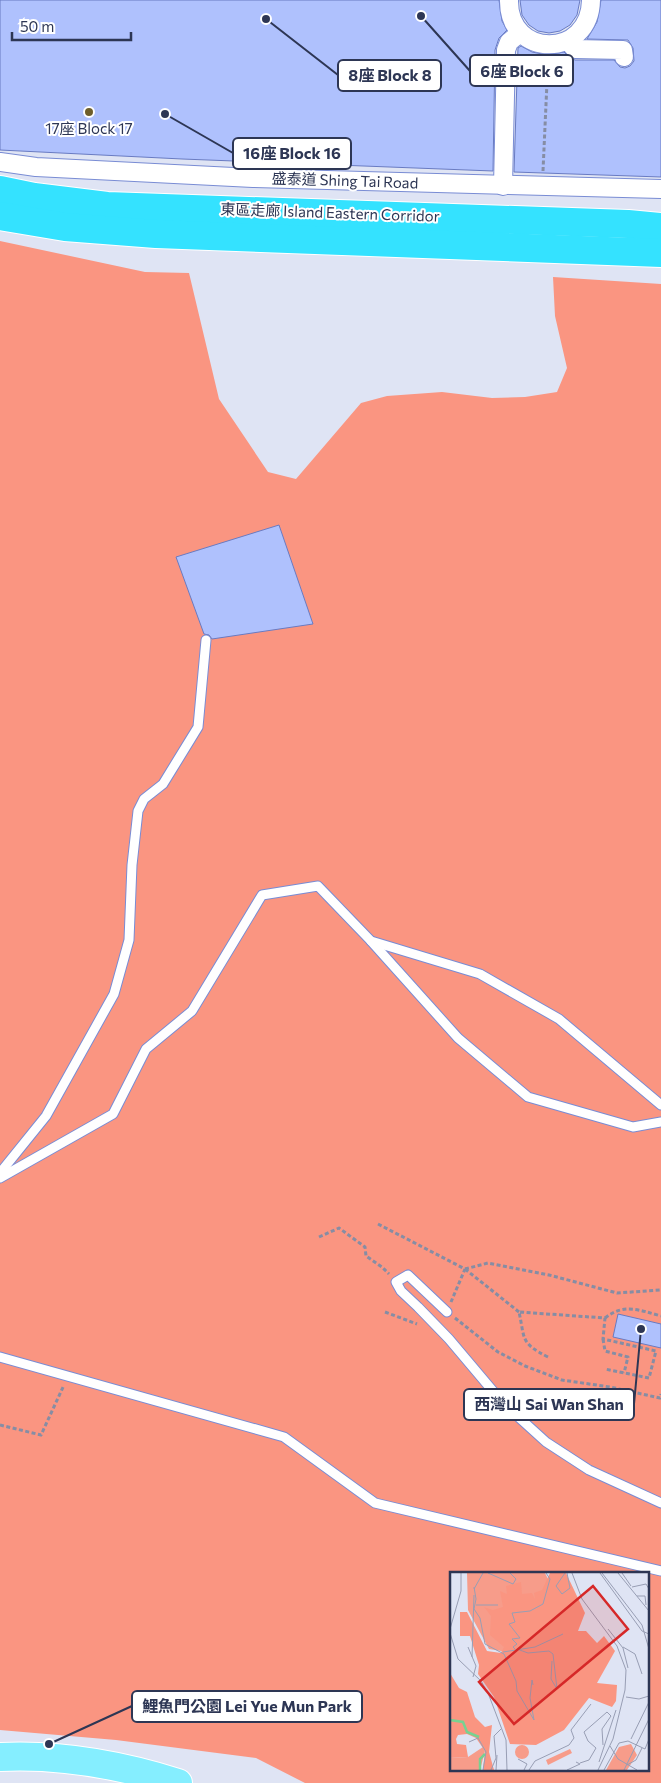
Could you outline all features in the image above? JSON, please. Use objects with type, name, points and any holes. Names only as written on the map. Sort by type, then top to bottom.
[{"type":"highway","name":"東區走廊 Island Eastern Corridor","points":[[0,190],[34,210],[105,231],[661,253]]},
{"type":"highway","name":"東區走廊 Island Eastern Corridor","points":[[0,216],[34,210],[107,206],[628,224],[661,227]]},
{"type":"main road","points":[[0,1758],[50,1758],[94,1763],[127,1769],[178,1783]]},
{"type":"street","points":[[509,0],[509,10],[513,22],[520,33],[538,44],[549,45],[568,41],[578,34],[586,23],[590,11],[590,0]]},
{"type":"street","points":[[502,186],[505,55],[509,42],[520,33]]},
{"type":"street","points":[[568,41],[575,49],[623,50],[624,57]]},
{"type":"street","name":"盛泰道 Shing Tai Road","points":[[0,162],[36,167],[253,178],[661,189]]},
{"type":"lane","points":[[0,1173],[46,1116],[114,994],[129,940],[132,864],[138,811],[144,799],[163,784],[198,727],[206,640]]},
{"type":"lane","points":[[0,1178],[113,1114],[146,1049],[192,1012],[262,895],[318,886],[371,941],[458,1038],[528,1097],[633,1127],[661,1122]]},
{"type":"lane","points":[[371,941],[480,974],[559,1019],[661,1105]]},
{"type":"lane","points":[[447,1312],[408,1275],[396,1282],[401,1292],[448,1339],[503,1403],[546,1442],[589,1470],[661,1503]]},
{"type":"lane","points":[[0,1356],[284,1437],[375,1503],[661,1571]]},
{"type":"path","points":[[542,186],[549,45]]},
{"type":"path","points":[[378,1224],[465,1269],[519,1312],[605,1318],[614,1311],[627,1308],[661,1316]]},
{"type":"path","points":[[318,1237],[339,1228],[365,1247],[366,1256],[382,1267],[396,1282]]},
{"type":"path","points":[[465,1269],[488,1263],[541,1273],[617,1293],[661,1290]]},
{"type":"path","points":[[465,1269],[447,1312],[498,1352],[525,1366],[562,1380],[610,1387],[660,1399],[661,1394]]},
{"type":"path","points":[[519,1312],[524,1341],[548,1357]]},
{"type":"path","points":[[605,1318],[603,1339],[605,1351],[628,1357],[624,1373]]},
{"type":"path","points":[[603,1339],[656,1351],[649,1378],[605,1369]]},
{"type":"path","points":[[0,1424],[41,1435],[68,1376]]},
{"type":"shaded area","points":[[0,241],[145,272],[189,273],[219,399],[268,472],[296,479],[361,403],[387,396],[442,392],[492,398],[525,397],[557,392],[567,368],[555,316],[553,277],[661,284],[661,1783],[305,1783],[256,1758],[116,1740],[0,1730]]},
{"type":"building","points":[[0,0],[499,0],[502,21],[507,30],[499,38],[495,50],[493,171],[0,150]]},
{"type":"building","points":[[520,0],[580,0],[577,15],[570,25],[560,31],[549,33],[538,31],[529,25],[522,15]]},
{"type":"building","points":[[601,0],[661,0],[661,177],[514,172],[518,48],[521,46],[532,52],[547,55],[564,52],[575,60],[614,60],[620,67],[625,68],[634,61],[633,48],[628,40],[587,39],[597,22]]},
{"type":"building","points":[[279,525],[313,624],[212,639],[209,635],[204,634],[176,557]]},
{"type":"building","points":[[618,1314],[661,1324],[661,1348],[613,1337]]},
{"type":"place","name":"6座 Block 6","points":[[421,16]]},
{"type":"place","name":"8座 Block 8","points":[[266,19]]},
{"type":"place","name":"17座 Block 17","points":[[89,112]]},
{"type":"place","name":"16座 Block 16","points":[[165,114]]},
{"type":"place","name":"西灣山 Sai Wan Shan","points":[[641,1329]]},
{"type":"place","name":"鯉魚門公園 Lei Yue Mun Park","points":[[49,1744]]}]
